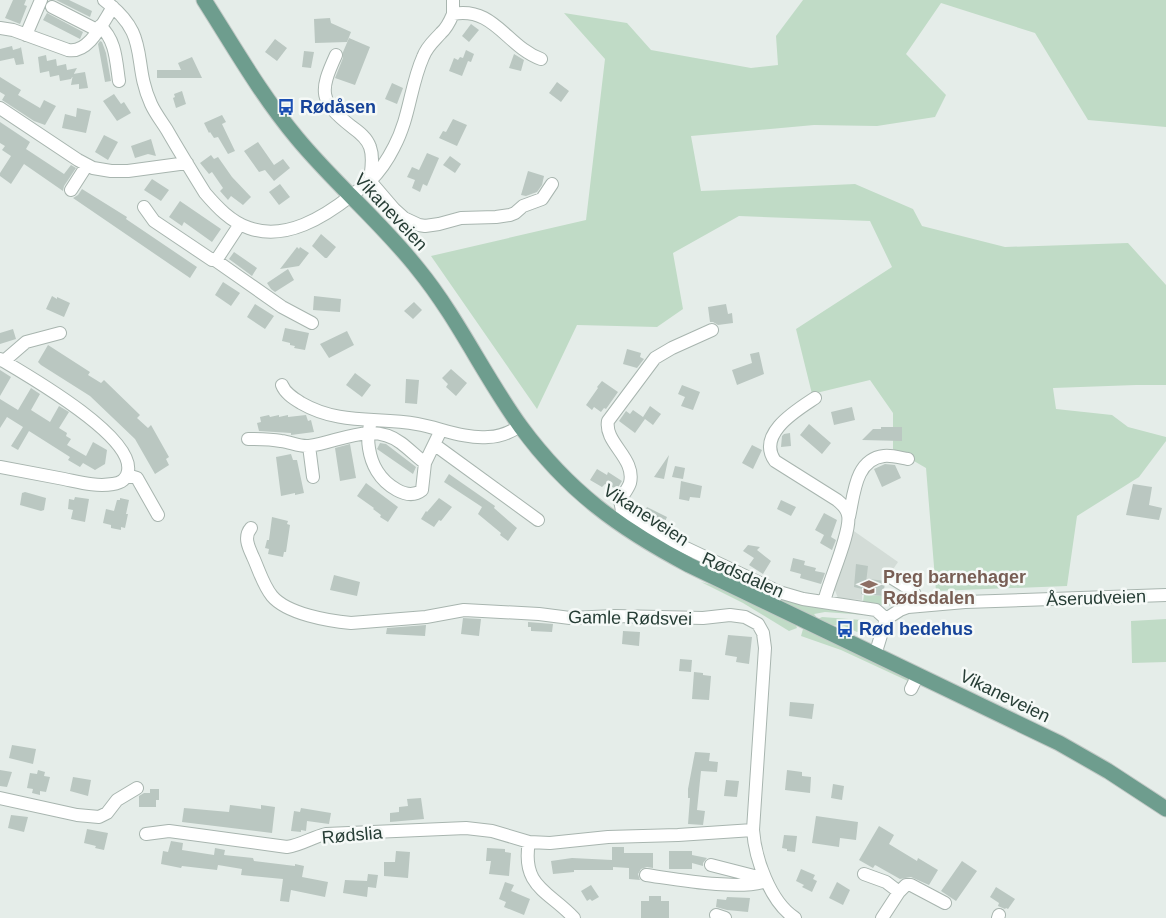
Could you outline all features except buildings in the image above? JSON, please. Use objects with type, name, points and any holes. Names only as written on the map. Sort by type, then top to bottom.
[{"type":"main road","name":"Vikaneveien","points":[[204,0],[268,102],[297,139],[417,267],[438,295],[520,426],[559,472],[578,491],[628,531],[689,565],[1059,743],[1108,771],[1166,809]]},
{"type":"street","points":[[0,28],[68,50],[77,50],[88,43],[99,28],[109,4],[122,16],[136,38],[144,85],[150,101],[213,202],[240,224],[249,228],[266,231],[285,230],[317,218],[336,207],[370,181],[388,157],[400,136],[410,107],[422,58],[427,48],[442,33],[453,14],[453,0]]},
{"type":"street","points":[[26,35],[46,4],[99,28],[110,37],[113,44],[119,81]]},
{"type":"street","points":[[453,14],[462,12],[482,16],[524,51],[541,59]]},
{"type":"street","points":[[336,55],[325,78],[326,100],[334,112],[369,144],[372,160],[370,181],[404,218],[425,226],[461,218],[510,215],[523,206],[542,199],[552,184]]},
{"type":"street","points":[[0,108],[88,165],[99,170],[147,169],[187,163]]},
{"type":"street","points":[[70,190],[88,165]]},
{"type":"street","points":[[144,207],[154,221],[206,257],[215,260],[282,307],[312,322]]},
{"type":"street","points":[[215,260],[240,224]]},
{"type":"street","name":"Rødsdalen","points":[[712,330],[686,341],[655,358],[608,420],[610,434],[623,455],[630,475],[628,487],[620,500],[622,511],[626,516],[648,530],[779,592],[792,597],[876,610],[886,619]]},
{"type":"street","points":[[0,467],[103,485],[121,482],[128,475],[128,462],[124,454],[94,421],[56,393],[2,360],[26,342],[60,333]]},
{"type":"street","points":[[282,385],[288,394],[312,409],[369,427],[400,442],[425,464]]},
{"type":"street","points":[[814,398],[775,430],[771,440],[771,454],[774,461],[837,500],[843,505],[849,517]]},
{"type":"street","points":[[248,439],[269,439],[309,446],[369,427],[405,422],[441,430],[489,437],[503,435],[520,426]]},
{"type":"street","points":[[369,427],[371,455],[377,471],[382,478],[403,493],[411,495],[422,490],[425,464],[441,430]]},
{"type":"street","points":[[309,446],[313,476]]},
{"type":"street","points":[[435,446],[538,520]]},
{"type":"street","points":[[824,602],[844,541],[858,478],[863,467],[882,456],[908,460]]},
{"type":"street","points":[[128,475],[137,478],[158,515]]},
{"type":"street","name":"Gamle Rødsvei","points":[[251,528],[247,536],[250,550],[264,583],[276,600],[282,605],[300,612],[339,622],[352,623],[426,617],[464,610],[539,614],[570,618],[623,616],[703,618],[730,615],[746,617],[752,620],[761,628],[765,648],[752,830],[756,855],[765,878],[783,907],[795,918]]},
{"type":"street","points":[[892,578],[909,587],[920,605]]},
{"type":"street","name":"Åserudveien","points":[[886,619],[900,610],[920,605],[1166,595]]},
{"type":"street","points":[[875,654],[886,619]]},
{"type":"street","points":[[911,689],[918,675]]},
{"type":"street","points":[[0,798],[77,815],[99,817],[107,813],[117,800],[136,788]]},
{"type":"street","name":"Rødslia","points":[[146,834],[169,831],[287,847],[300,845],[319,835],[326,834],[466,828],[492,831],[529,842],[550,843],[608,837],[678,836],[752,830]]},
{"type":"street","points":[[529,842],[527,860],[533,880],[574,918]]},
{"type":"street","points":[[711,865],[765,878]]},
{"type":"street","points":[[864,874],[886,882],[899,892]]},
{"type":"street","points":[[646,875],[729,884],[753,884],[765,878]]},
{"type":"street","points":[[882,918],[899,892],[906,885],[911,885],[945,903]]},
{"type":"shaded area","points":[[851,529],[898,562],[885,581],[884,596],[862,595],[862,600],[838,598],[834,588]]},
{"type":"green space","points":[[803,0],[1166,0],[1166,127],[1088,120],[1035,33],[941,3],[906,54],[946,95],[935,117],[877,126],[814,125],[691,136],[701,191],[855,184],[913,209],[922,226],[1005,247],[1128,243],[1166,285],[1166,385],[1053,388],[1056,409],[1112,415],[1128,427],[1166,437],[1166,441],[1139,477],[1077,516],[1067,586],[936,591],[926,468],[893,449],[893,413],[870,380],[812,394],[796,329],[892,267],[870,221],[739,216],[673,253],[683,309],[657,327],[577,325],[537,409],[431,256],[586,220],[605,59],[564,13],[627,23],[651,50],[751,68],[778,65],[776,36]]},
{"type":"green space","points":[[612,508],[648,532],[721,570],[866,615],[825,612],[814,614],[818,619],[822,617],[862,620],[863,623],[860,631],[857,632],[840,624],[839,626],[823,624],[800,613],[660,542],[610,509]]},
{"type":"green space","points":[[701,582],[722,588],[795,622],[797,628],[789,631],[743,603]]},
{"type":"green space","points":[[909,594],[911,599],[888,606],[863,602],[864,595]]},
{"type":"green space","points":[[1166,619],[1166,662],[1132,663],[1131,621]]},
{"type":"green space","points":[[803,629],[912,677],[910,682],[841,650],[801,636]]},
{"type":"place","name":"Rødåsen","points":[[286,107]]},
{"type":"place","name":"Preg barnehager Rødsdalen","points":[[869,587]]},
{"type":"place","name":"Rød bedehus","points":[[845,629]]}]
